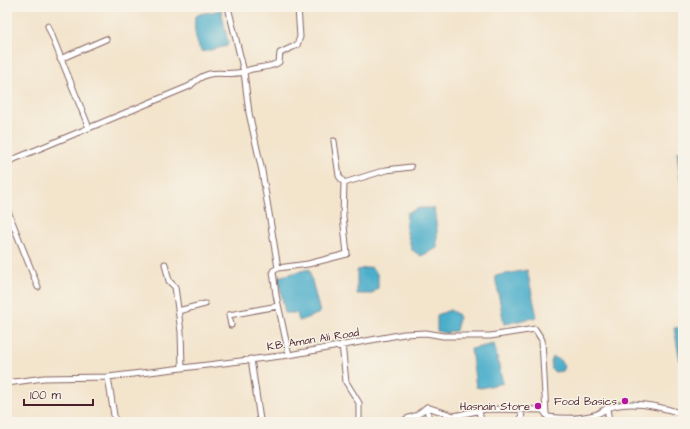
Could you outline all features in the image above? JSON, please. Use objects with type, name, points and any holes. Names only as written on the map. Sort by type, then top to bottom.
[{"type":"street","points":[[228,7],[244,72],[249,113],[262,172],[278,268]]},
{"type":"street","points":[[7,162],[190,86],[199,77],[208,74],[244,72],[251,68],[276,64],[279,62],[280,53],[297,45],[300,37],[298,7]]},
{"type":"street","points":[[48,26],[89,128]]},
{"type":"street","points":[[60,59],[106,39]]},
{"type":"street","points":[[289,354],[278,306],[274,271],[278,268],[308,264],[347,254],[343,216],[344,183],[339,176],[334,141]]},
{"type":"street","points":[[344,183],[386,170],[411,167]]},
{"type":"street","points":[[7,209],[38,287]]},
{"type":"street","points":[[165,264],[169,281],[175,288],[182,367]]},
{"type":"street","points":[[178,311],[205,304]]},
{"type":"street","points":[[231,325],[229,316],[278,306]]},
{"type":"street","name":"K.B. Aman Ali Road","points":[[7,383],[44,378],[108,377],[289,354],[404,334],[426,333],[443,336],[490,336],[535,329],[542,340],[546,414]]},
{"type":"street","points":[[342,344],[346,382],[359,403],[360,422]]},
{"type":"street","points":[[251,359],[260,420]]},
{"type":"street","points":[[108,377],[115,422]]},
{"type":"street","points":[[427,407],[454,416],[480,410],[543,410],[548,417],[580,420],[607,408],[622,404],[655,406],[683,414]]},
{"type":"street","points":[[406,419],[417,415],[427,407]]},
{"type":"street","points":[[427,407],[429,422]]},
{"type":"street","points":[[607,408],[609,422]]},
{"type":"street","points":[[480,410],[481,422]]},
{"type":"street","points":[[521,410],[522,422]]},
{"type":"water","points":[[221,10],[228,42],[227,46],[202,52],[196,40],[195,17],[200,14]]},
{"type":"water","points":[[677,152],[683,152],[683,185],[681,185]]},
{"type":"water","points":[[419,208],[434,208],[437,230],[437,248],[421,256],[412,250],[406,229],[407,213]]},
{"type":"water","points":[[371,267],[378,275],[378,288],[372,294],[357,294],[357,270]]},
{"type":"water","points":[[309,269],[320,313],[299,321],[297,313],[285,313],[278,277]]},
{"type":"water","points":[[527,270],[537,317],[504,324],[495,276]]},
{"type":"water","points":[[450,310],[457,314],[459,318],[456,331],[447,332],[448,334],[437,331],[437,315]]},
{"type":"water","points":[[683,327],[683,366],[681,366],[674,328]]},
{"type":"water","points":[[494,344],[503,383],[481,388],[476,387],[471,349]]},
{"type":"water","points":[[553,357],[560,360],[564,367],[562,371],[555,372],[552,370],[551,362]]},
{"type":"place","name":"Food Basics","points":[[625,401]]},
{"type":"place","name":"Hasnain Store","points":[[538,406]]}]
